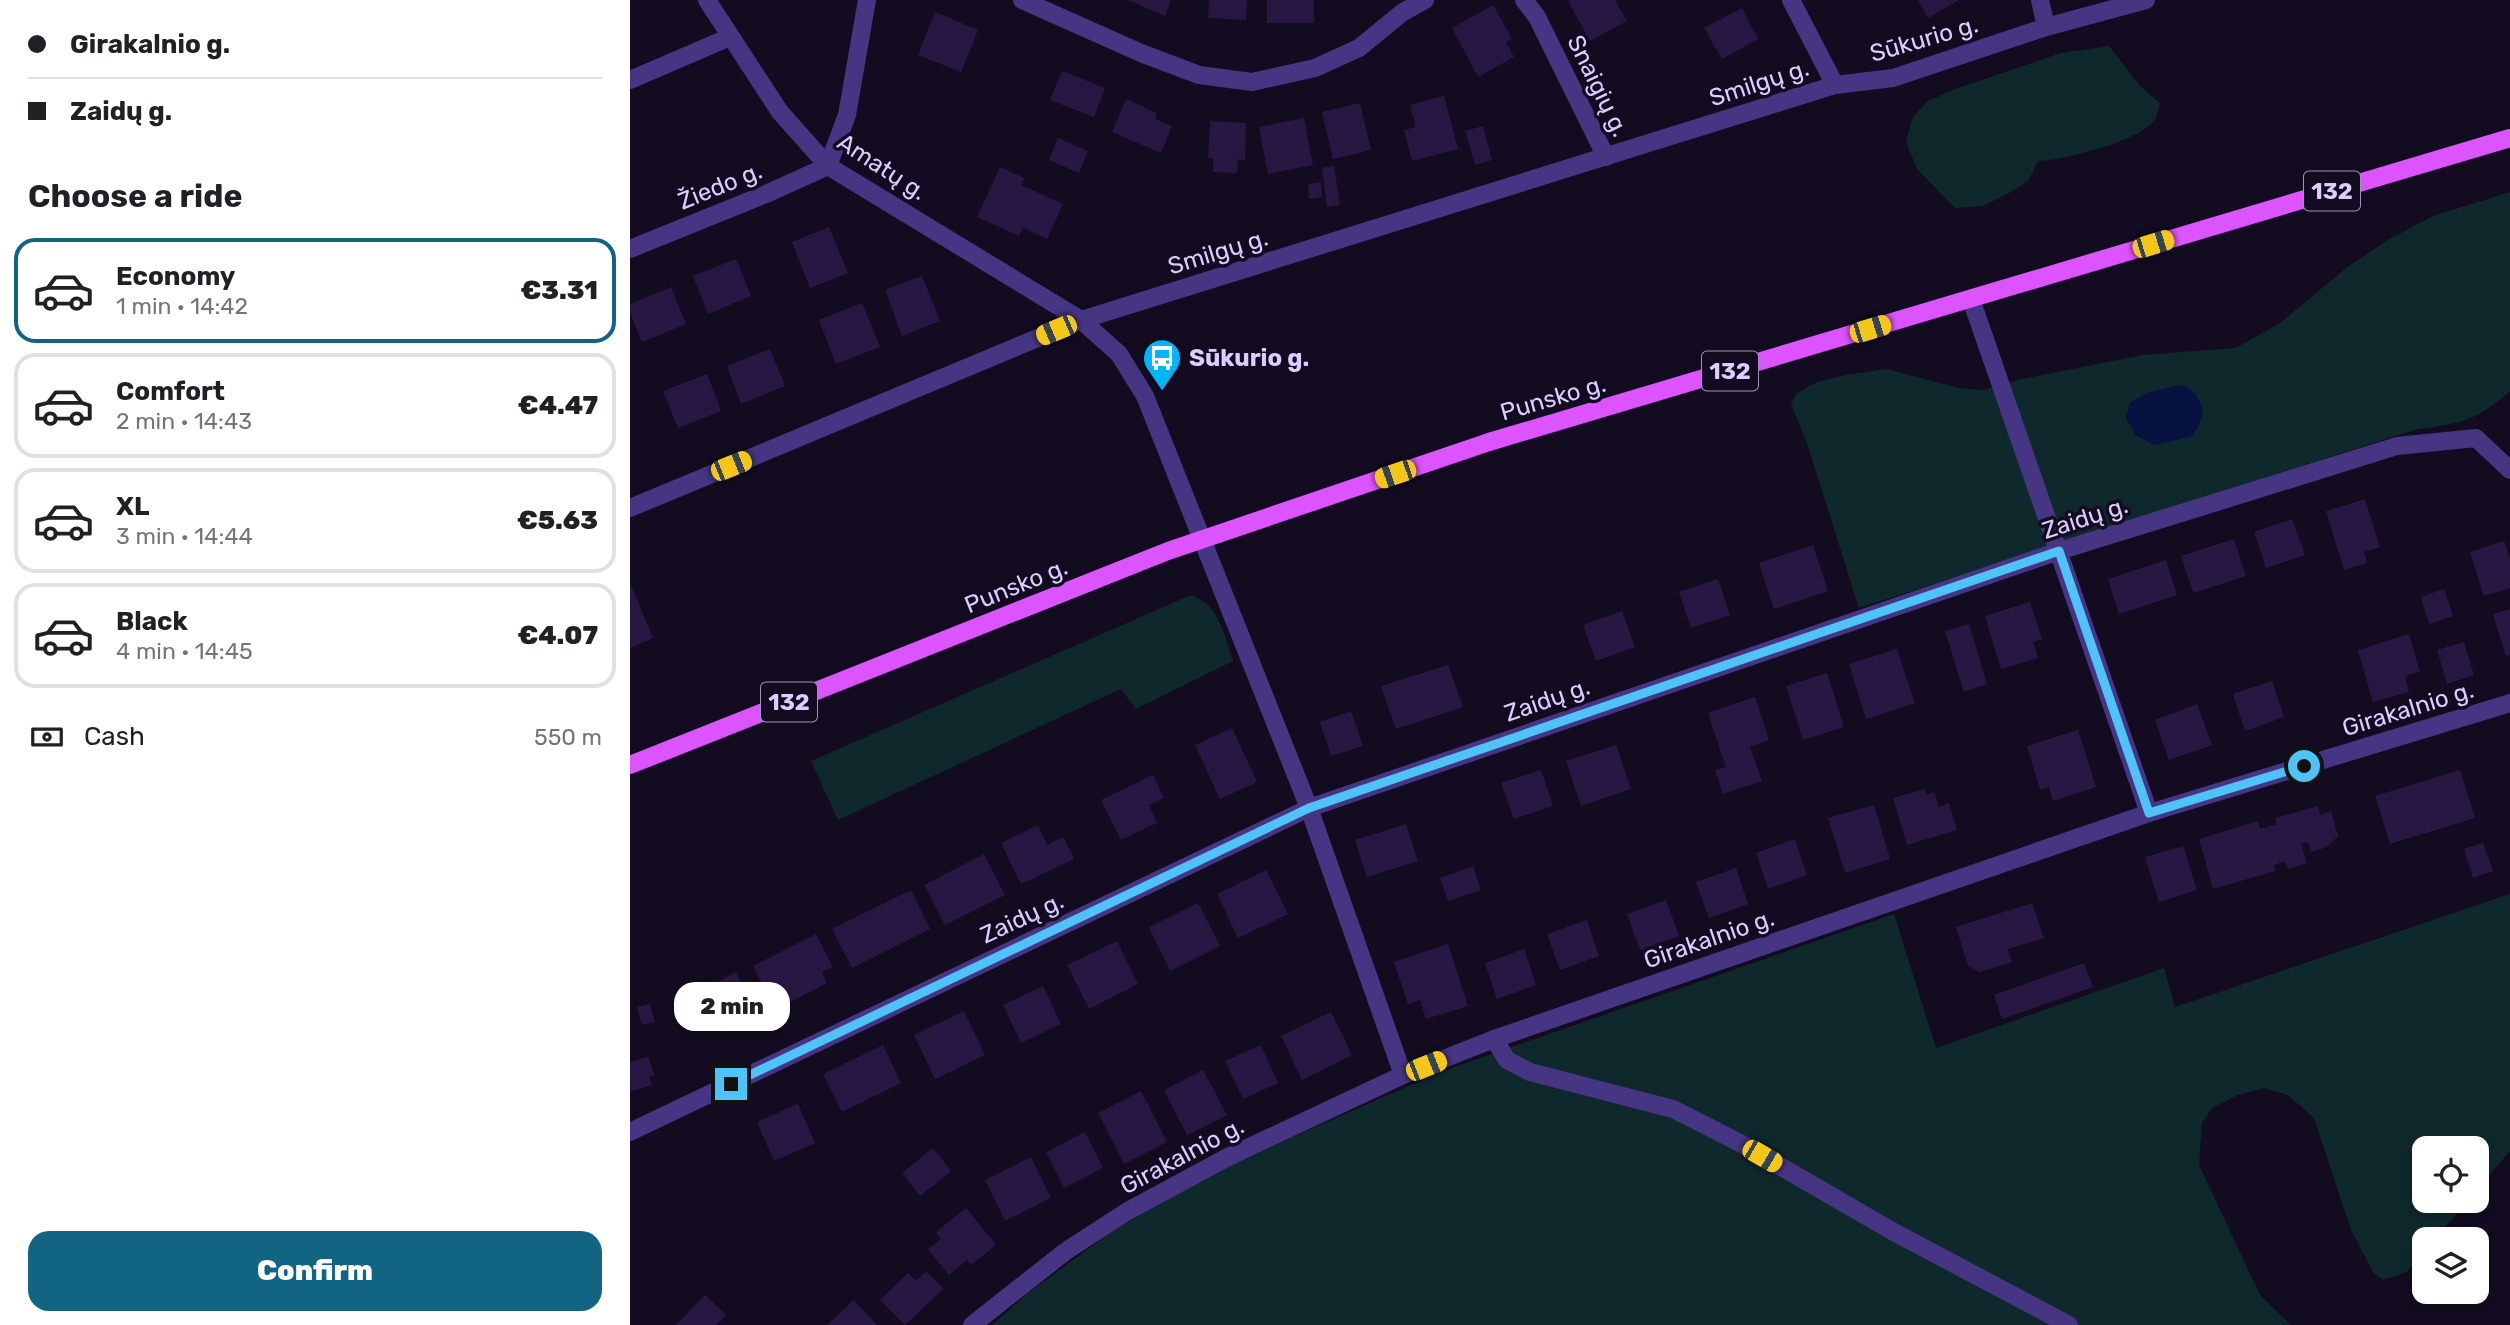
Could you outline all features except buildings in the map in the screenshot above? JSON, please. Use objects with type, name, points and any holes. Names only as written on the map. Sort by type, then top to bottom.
[{"type":"main road","name":"Punsko g.","points":[[630,765],[1201,540],[1489,442],[2510,138]]},
{"type":"street","name":"Amatų g.","points":[[707,0],[779,112],[828,166],[1081,320],[1119,354],[1145,396],[1309,808],[1403,1075]]},
{"type":"street","points":[[828,166],[847,115],[867,0]]},
{"type":"street","points":[[1023,0],[1141,53],[1199,75],[1252,82],[1315,68],[1359,48],[1403,12],[1424,0]]},
{"type":"street","name":"Snaigių g.","points":[[1524,0],[1537,18],[1606,158]]},
{"type":"street","points":[[1791,0],[1835,85]]},
{"type":"street","points":[[2040,0],[2046,27]]},
{"type":"street","name":"Sūkurio g.","points":[[1835,85],[1893,78],[2046,27],[2146,0]]},
{"type":"street","points":[[630,80],[730,37]]},
{"type":"street","name":"Smilgų g.","points":[[630,508],[1081,320],[1835,85]]},
{"type":"street","name":"Žiedo g.","points":[[630,249],[828,166]]},
{"type":"street","points":[[1971,299],[2149,813]]},
{"type":"street","name":"Zaidų g.","points":[[630,1132],[1309,808],[2059,551],[2397,446],[2476,438],[2510,470]]},
{"type":"street","name":"Girakalnio g.","points":[[972,1325],[1066,1251],[1126,1212],[1226,1158],[1403,1075],[1494,1039],[2149,813],[2510,703]]},
{"type":"street","points":[[1494,1039],[1507,1060],[1530,1072],[1672,1109],[1740,1143],[1892,1231],[2069,1325]]},
{"type":"green space","points":[[2109,46],[2141,87],[2160,103],[2156,117],[2135,135],[2101,148],[2038,161],[2028,181],[1983,206],[1955,208],[1917,169],[1906,142],[1913,117],[1928,101],[2061,53]]},
{"type":"green space","points":[[2510,192],[2510,391],[2486,410],[2466,420],[2414,430],[1859,608],[1807,443],[1791,404],[1797,393],[1817,382],[1886,369],[1959,388],[1983,390],[2017,380],[2143,355],[2236,348],[2280,323],[2345,269],[2386,241],[2433,216]],"holes":[[[2181,385],[2193,435],[2154,445],[2136,435],[2126,418],[2130,403],[2147,393]]]},
{"type":"green space","points":[[1191,595],[1215,613],[1233,661],[1136,709],[1121,689],[838,820],[811,761]]},
{"type":"green space","points":[[2510,894],[2510,1151],[2489,1175],[2489,1136],[2412,1136],[2412,1213],[2458,1213],[2445,1227],[2412,1227],[2412,1266],[2407,1272],[2383,1280],[2373,1272],[2351,1230],[2314,1118],[2288,1095],[2264,1088],[2238,1095],[2212,1108],[2202,1123],[2199,1165],[2260,1295],[2291,1325],[992,1325],[1028,1293],[1117,1228],[1214,1172],[1440,1072],[1894,914],[1936,1048],[2164,968],[2175,1007]]},
{"type":"shaded area","points":[[2181,385],[2191,390],[2201,403],[2202,414],[2193,436],[2155,445],[2136,435],[2126,418],[2130,403],[2147,393]]},
{"type":"place","name":"Sūkurio g.","points":[[1162,392]]},
{"type":"route","points":[[731,1084],[1309,808],[2059,551],[2149,813],[2304,766]]}]
